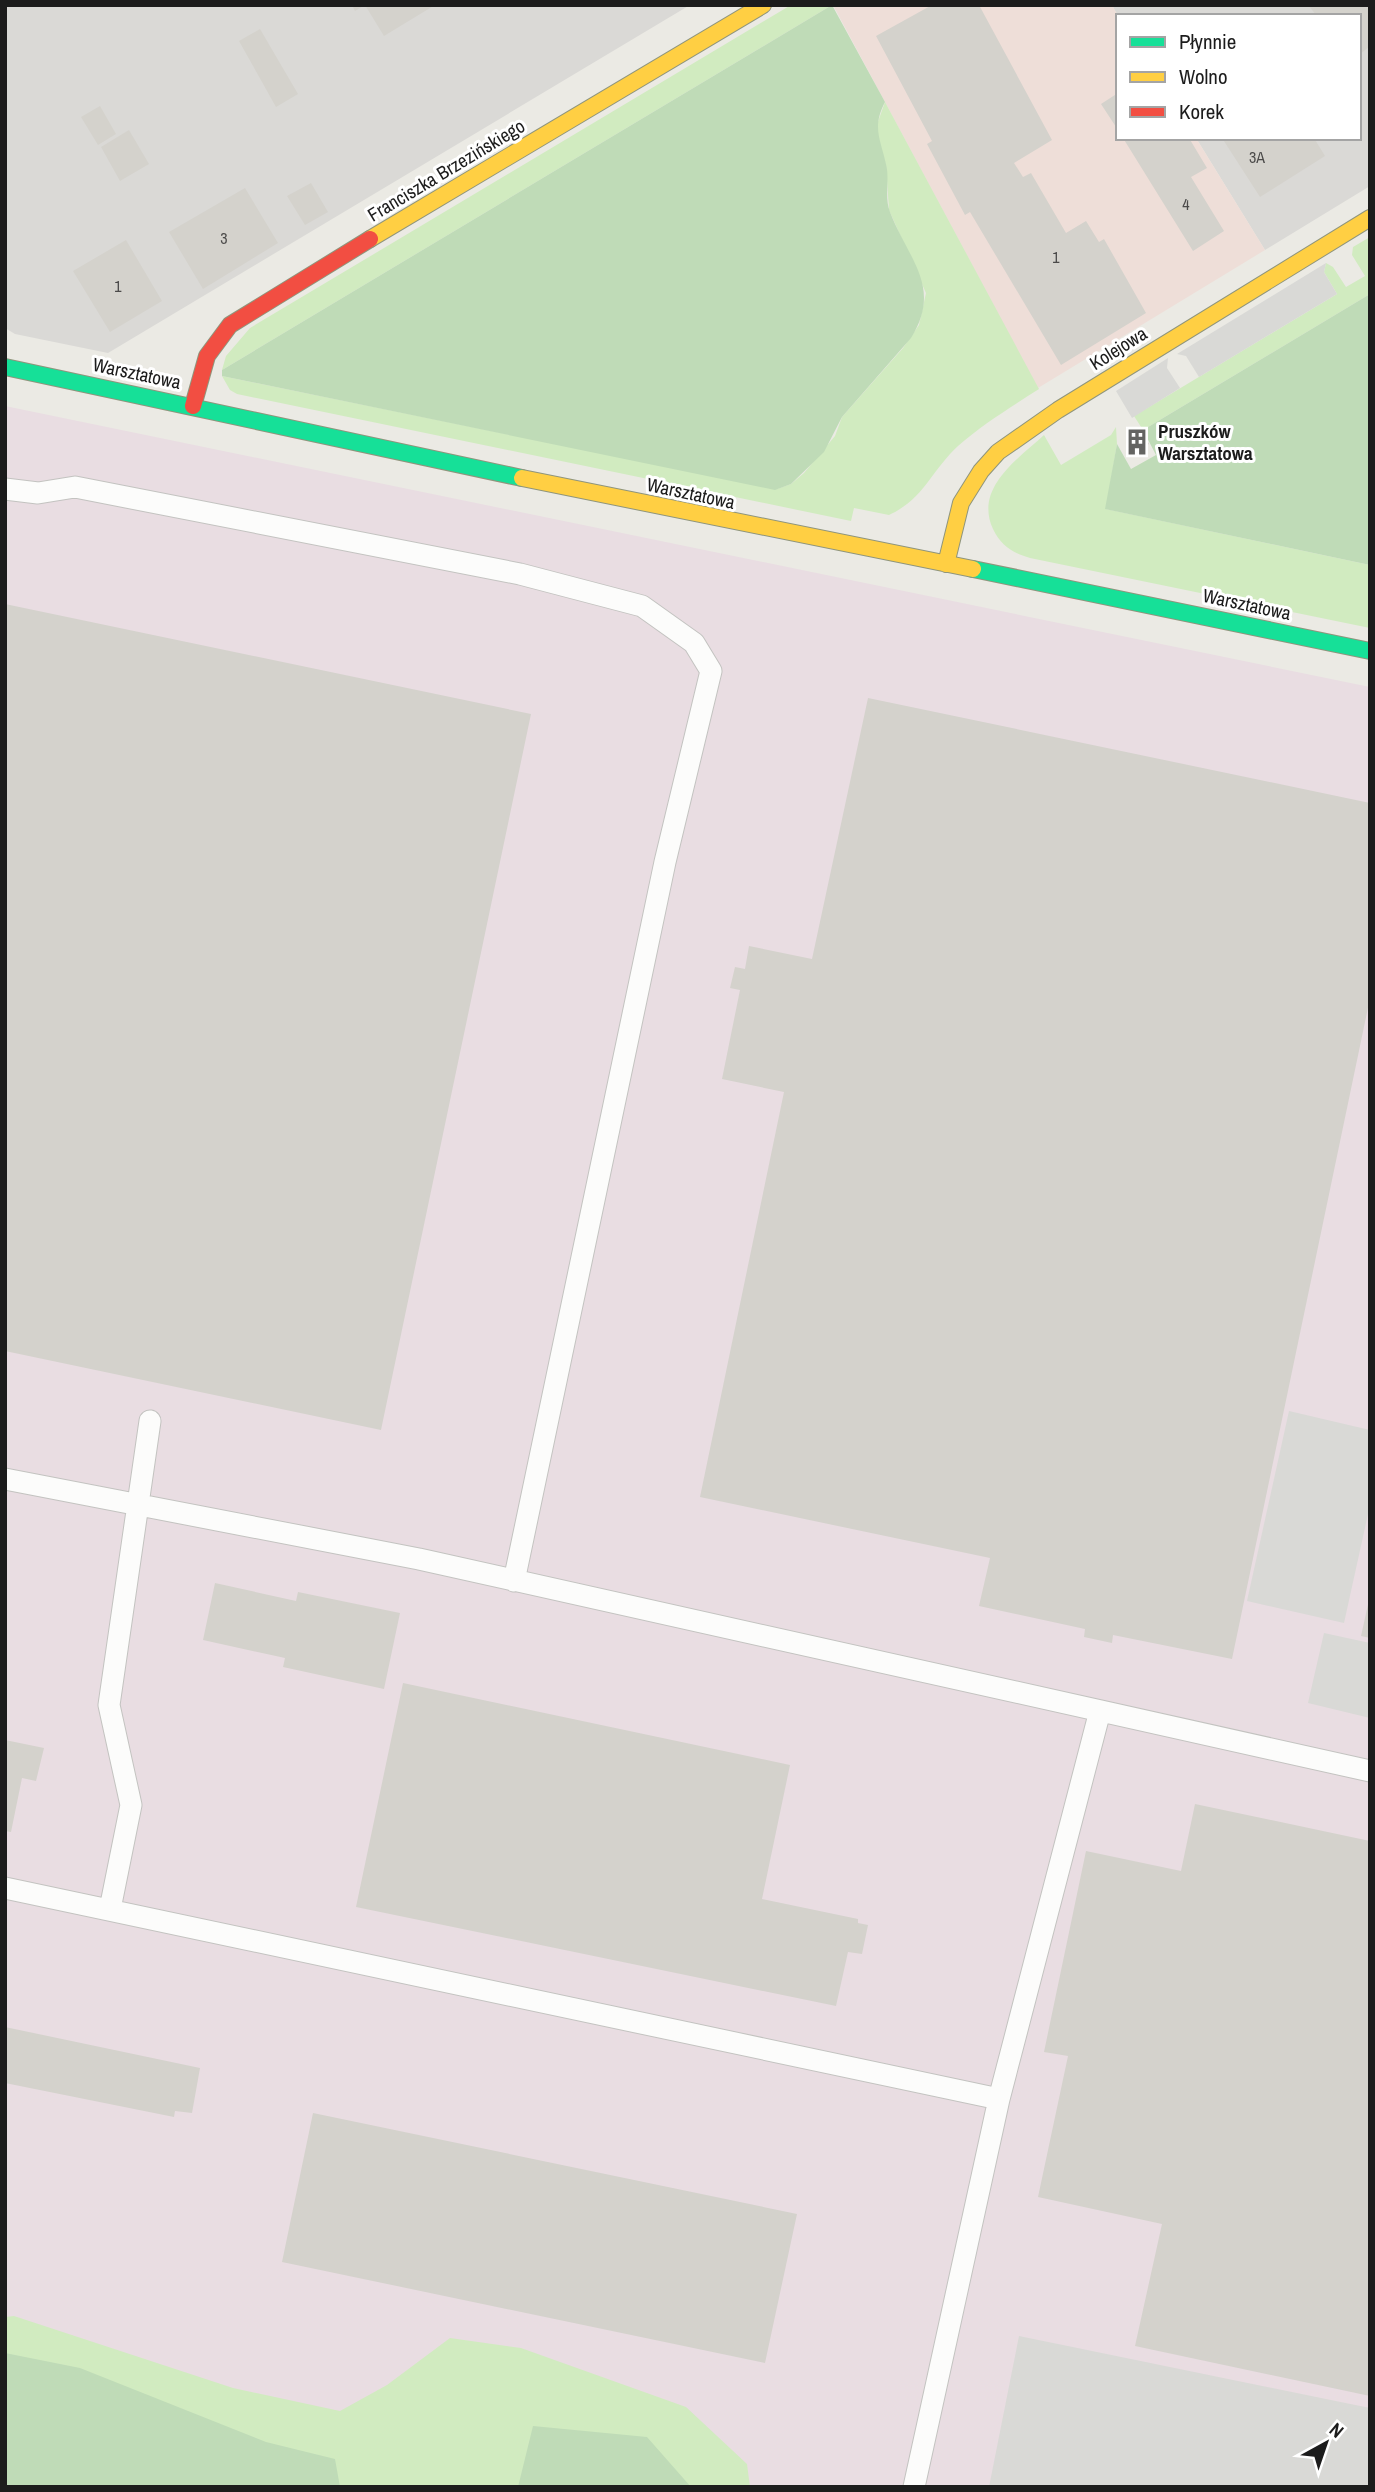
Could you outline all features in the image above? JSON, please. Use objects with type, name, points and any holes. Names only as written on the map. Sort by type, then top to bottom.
[{"type":"street","name":"Franciszka Brzezińskiego","points":[[193,406],[196,384],[208,352],[220,334],[241,316],[763,5]]},
{"type":"street","name":"Kolejowa","points":[[946,564],[964,497],[998,452],[1058,410],[1370,218]]},
{"type":"street","name":"Warsztatowa","points":[[5,367],[737,524],[1370,651]]},
{"type":"lane","points":[[5,489],[38,493],[75,487],[520,574],[642,606],[694,643],[712,671],[662,876],[514,1581]]},
{"type":"lane","points":[[110,1909],[131,1805],[110,1705],[150,1421]]},
{"type":"lane","points":[[5,1479],[514,1581],[1370,1771]]},
{"type":"lane","points":[[914,2487],[999,2099],[1100,1711]]},
{"type":"lane","points":[[5,1888],[999,2099]]},
{"type":"shaded area","points":[[5,5],[690,5],[108,353],[15,334],[5,328]]},
{"type":"shaded area","points":[[833,5],[1112,5],[1117,14],[1116,140],[1197,140],[1265,250],[1038,388]]},
{"type":"shaded area","points":[[1112,5],[1370,5],[1370,186],[1265,250],[1197,140],[1361,140],[1361,14],[1117,14]]},
{"type":"shaded area","points":[[1326,263],[1324,272],[1337,294],[1199,377],[1186,356],[1177,354]]},
{"type":"shaded area","points":[[1168,358],[1167,368],[1180,388],[1132,418],[1116,391]]},
{"type":"shaded area","points":[[5,406],[1370,687],[1370,2487],[5,2487]]},
{"type":"shaded area","points":[[1289,1411],[1370,1430],[1370,1505],[1344,1623],[1247,1601]]},
{"type":"shaded area","points":[[1324,1633],[1370,1643],[1370,1718],[1308,1703]]},
{"type":"shaded area","points":[[1019,2336],[1370,2408],[1370,2487],[989,2487]]},
{"type":"green space","points":[[791,5],[832,5],[222,370],[226,356],[250,328]]},
{"type":"green space","points":[[832,5],[885,102],[878,126],[887,170],[888,206],[919,274],[924,303],[920,320],[911,338],[842,417],[824,452],[791,484],[775,490],[222,376],[222,370]]},
{"type":"green space","points":[[885,102],[1039,389],[958,446],[911,501],[889,515],[854,508],[851,521],[237,394],[230,390],[222,376],[777,489],[791,484],[804,473],[835,436],[842,417],[903,348],[919,325],[926,293],[889,210],[886,165],[875,130]]},
{"type":"green space","points":[[1370,237],[1370,294],[1143,430],[1134,416],[1337,294],[1324,272],[1326,263],[1333,267],[1346,287],[1365,276],[1352,255],[1353,247]]},
{"type":"green space","points":[[1370,294],[1370,565],[1105,509],[1117,444],[1131,469],[1156,455],[1143,430]]},
{"type":"green space","points":[[1116,427],[1117,444],[1106,509],[1370,565],[1370,628],[1030,558],[1004,544],[993,529],[989,500],[1011,464],[1044,435],[1061,465],[1111,435]]},
{"type":"green space","points":[[14,2316],[233,2388],[340,2411],[387,2385],[450,2338],[521,2348],[686,2407],[747,2464],[750,2487],[5,2487],[5,2317]]},
{"type":"green space","points":[[5,2353],[80,2368],[266,2442],[335,2459],[340,2487],[5,2487]]},
{"type":"green space","points":[[533,2426],[647,2437],[691,2487],[518,2487]]},
{"type":"building","points":[[352,5],[365,5],[355,11]]},
{"type":"building","points":[[365,5],[435,5],[384,36]]},
{"type":"building","points":[[932,5],[979,5],[1052,140],[1014,163],[1023,177],[1031,173],[1066,233],[1086,221],[1099,242],[1104,239],[1146,313],[1061,365],[970,212],[965,215],[927,144],[932,141],[876,36]]},
{"type":"building","points":[[1308,5],[1370,5],[1370,46],[1361,53],[1361,14],[1315,14]]},
{"type":"building","points":[[260,29],[298,94],[276,107],[239,41]]},
{"type":"building","points":[[1116,94],[1116,127],[1101,104]]},
{"type":"building","points":[[100,106],[116,134],[98,145],[81,117]]},
{"type":"building","points":[[129,130],[149,164],[120,181],[101,147]]},
{"type":"building","points":[[1124,140],[1190,140],[1207,168],[1191,177],[1224,231],[1193,251]]},
{"type":"building","points":[[1223,140],[1315,140],[1325,156],[1260,197]]},
{"type":"building","points":[[311,183],[328,212],[305,225],[287,196]]},
{"type":"building","points":[[245,188],[278,243],[203,289],[169,232]]},
{"type":"building","points":[[126,240],[162,301],[110,332],[73,271]]},
{"type":"building","name":"Pruszków Warsztatowa","points":[[1141,431],[1149,444],[1134,453],[1126,440]]},
{"type":"building","points":[[5,604],[531,714],[381,1430],[5,1351]]},
{"type":"building","points":[[868,698],[1370,803],[1370,998],[1232,1659],[1113,1635],[1112,1643],[1084,1637],[1085,1629],[979,1606],[990,1558],[700,1497],[784,1092],[722,1079],[740,990],[730,988],[735,967],[745,969],[749,946],[812,959]]},
{"type":"building","points":[[215,1583],[296,1601],[298,1592],[400,1613],[384,1689],[283,1667],[285,1658],[203,1640]]},
{"type":"building","points":[[1370,1600],[1370,1638],[1361,1636]]},
{"type":"building","points":[[403,1683],[790,1765],[762,1899],[858,1919],[858,1923],[868,1925],[862,1954],[848,1952],[836,2006],[356,1907]]},
{"type":"building","points":[[5,1740],[44,1748],[36,1781],[22,1778],[11,1832],[5,1831]]},
{"type":"building","points":[[1195,1804],[1370,1841],[1370,2396],[1135,2346],[1162,2224],[1038,2197],[1068,2056],[1044,2052],[1086,1851],[1181,1871]]},
{"type":"building","points":[[5,2027],[200,2068],[192,2113],[175,2111],[174,2117],[5,2083]]},
{"type":"building","points":[[313,2113],[797,2214],[765,2363],[282,2262]]},
{"type":"traffic: fast","points":[[5,367],[522,478]]},
{"type":"traffic: fast","points":[[973,569],[1370,651]]},
{"type":"traffic: slow","points":[[370,239],[763,5]]},
{"type":"traffic: slow","points":[[946,564],[961,503],[981,471],[998,452],[1058,410],[1370,218]]},
{"type":"traffic: slow","points":[[522,478],[973,569]]},
{"type":"traffic: jam","points":[[193,406],[207,356],[230,325],[370,239]]},
{"type":"place","name":"Pruszków Warsztatowa","points":[[1137,442]]}]
